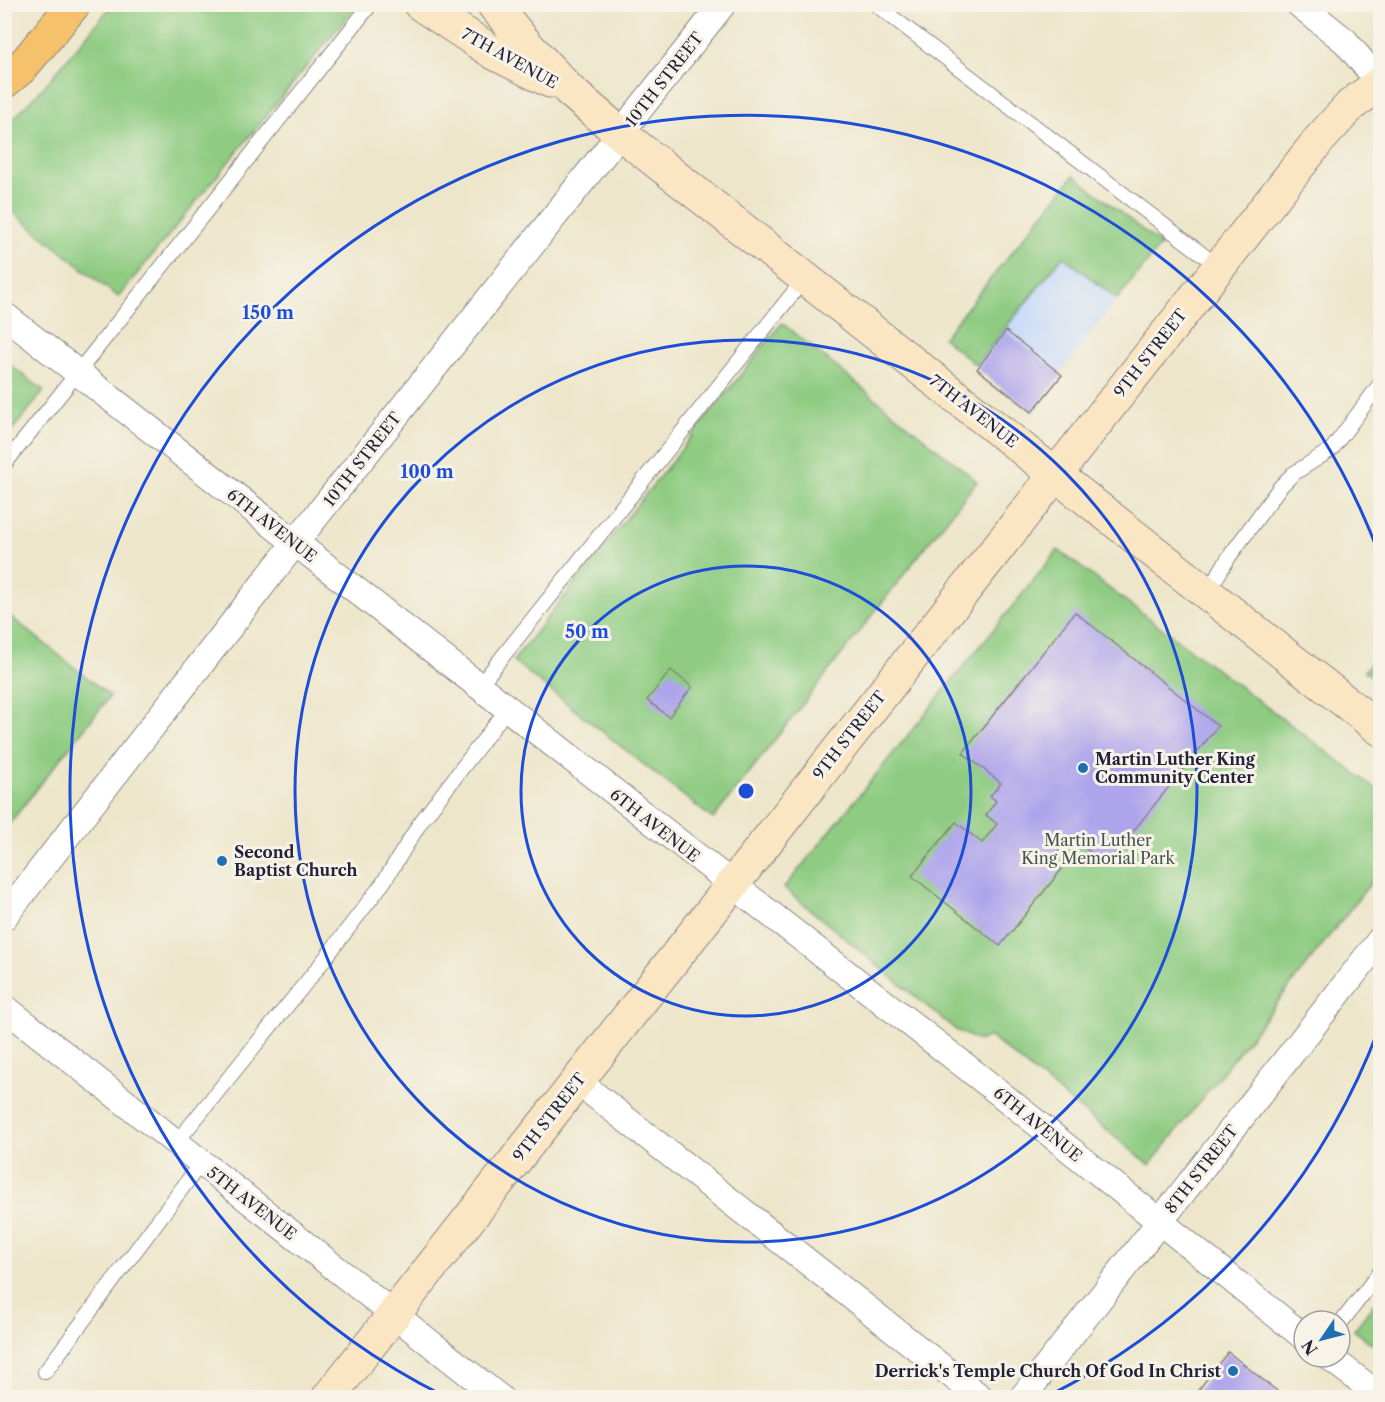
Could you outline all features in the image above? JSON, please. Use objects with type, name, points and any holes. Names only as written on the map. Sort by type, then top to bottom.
[{"type":"main road","points":[[4,82],[21,68],[74,4]]},
{"type":"street","name":"7TH AVENUE","points":[[420,4],[494,53],[570,91]]},
{"type":"street","name":"7TH AVENUE","points":[[493,4],[570,91],[621,134],[1380,729]]},
{"type":"street","name":"10TH STREET","points":[[4,917],[295,543],[723,4]]},
{"type":"street","points":[[1299,4],[1345,41],[1380,83]]},
{"type":"street","name":"9TH STREET","points":[[328,1398],[1319,140],[1351,105],[1380,83]]},
{"type":"street","name":"6TH AVENUE","points":[[4,315],[983,1080],[1292,1327]]},
{"type":"street","name":"8TH STREET","points":[[1022,1398],[1380,940]]},
{"type":"street","name":"5TH AVENUE","points":[[4,1007],[500,1398]]},
{"type":"street","points":[[577,1081],[981,1398]]},
{"type":"street","points":[[1345,1369],[1380,1396]]},
{"type":"lane","points":[[4,465],[371,4]]},
{"type":"lane","points":[[875,4],[1219,267]]},
{"type":"lane","points":[[479,686],[805,278]]},
{"type":"lane","points":[[1207,593],[1229,557],[1280,487],[1293,474],[1332,449],[1380,384]]},
{"type":"lane","points":[[176,1143],[325,960],[382,883],[420,823],[508,708]]},
{"type":"lane","points":[[45,1372],[201,1163]]},
{"type":"lane","points":[[1352,1309],[1380,1272]]},
{"type":"shaded area","points":[[1063,256],[1117,299],[1032,410],[976,365]]},
{"type":"green space","points":[[113,4],[357,5],[118,297],[4,205],[5,128],[48,82]]},
{"type":"green space","points":[[1074,175],[1161,245],[1117,299],[1063,256],[976,365],[943,338]]},
{"type":"green space","points":[[782,323],[977,481],[713,819],[513,661]]},
{"type":"green space","points":[[5,361],[44,391],[5,439]]},
{"type":"green space","name":"Martin Luther King Memorial Park","points":[[1058,550],[1380,792],[1380,871],[1150,1165],[989,1036],[979,1041],[956,1030],[784,888]]},
{"type":"green space","points":[[5,612],[110,696],[5,829]]},
{"type":"green space","points":[[1380,652],[1380,683],[1365,671]]},
{"type":"green space","points":[[1380,1296],[1380,1350],[1354,1330]]},
{"type":"building","points":[[1006,331],[1062,375],[1032,412],[977,369]]},
{"type":"building","name":"Martin Luther King Community Center","points":[[1075,612],[1218,726],[1106,865],[1070,836],[1051,860],[1062,869],[1000,946],[912,876],[956,822],[982,843],[997,824],[986,815],[996,801],[990,796],[1001,783],[963,753]]},
{"type":"building","points":[[671,670],[692,687],[669,717],[647,700]]},
{"type":"building","name":"Derrick's Temple Church Of God In Christ","points":[[1228,1352],[1277,1391],[1271,1398],[1192,1398]]},
{"type":"place","name":"Martin Luther King Community Center","points":[[1083,768]]},
{"type":"place","name":"Second Baptist Church","points":[[222,861]]},
{"type":"place","name":"Derrick's Temple Church Of God In Christ","points":[[1233,1371]]}]
